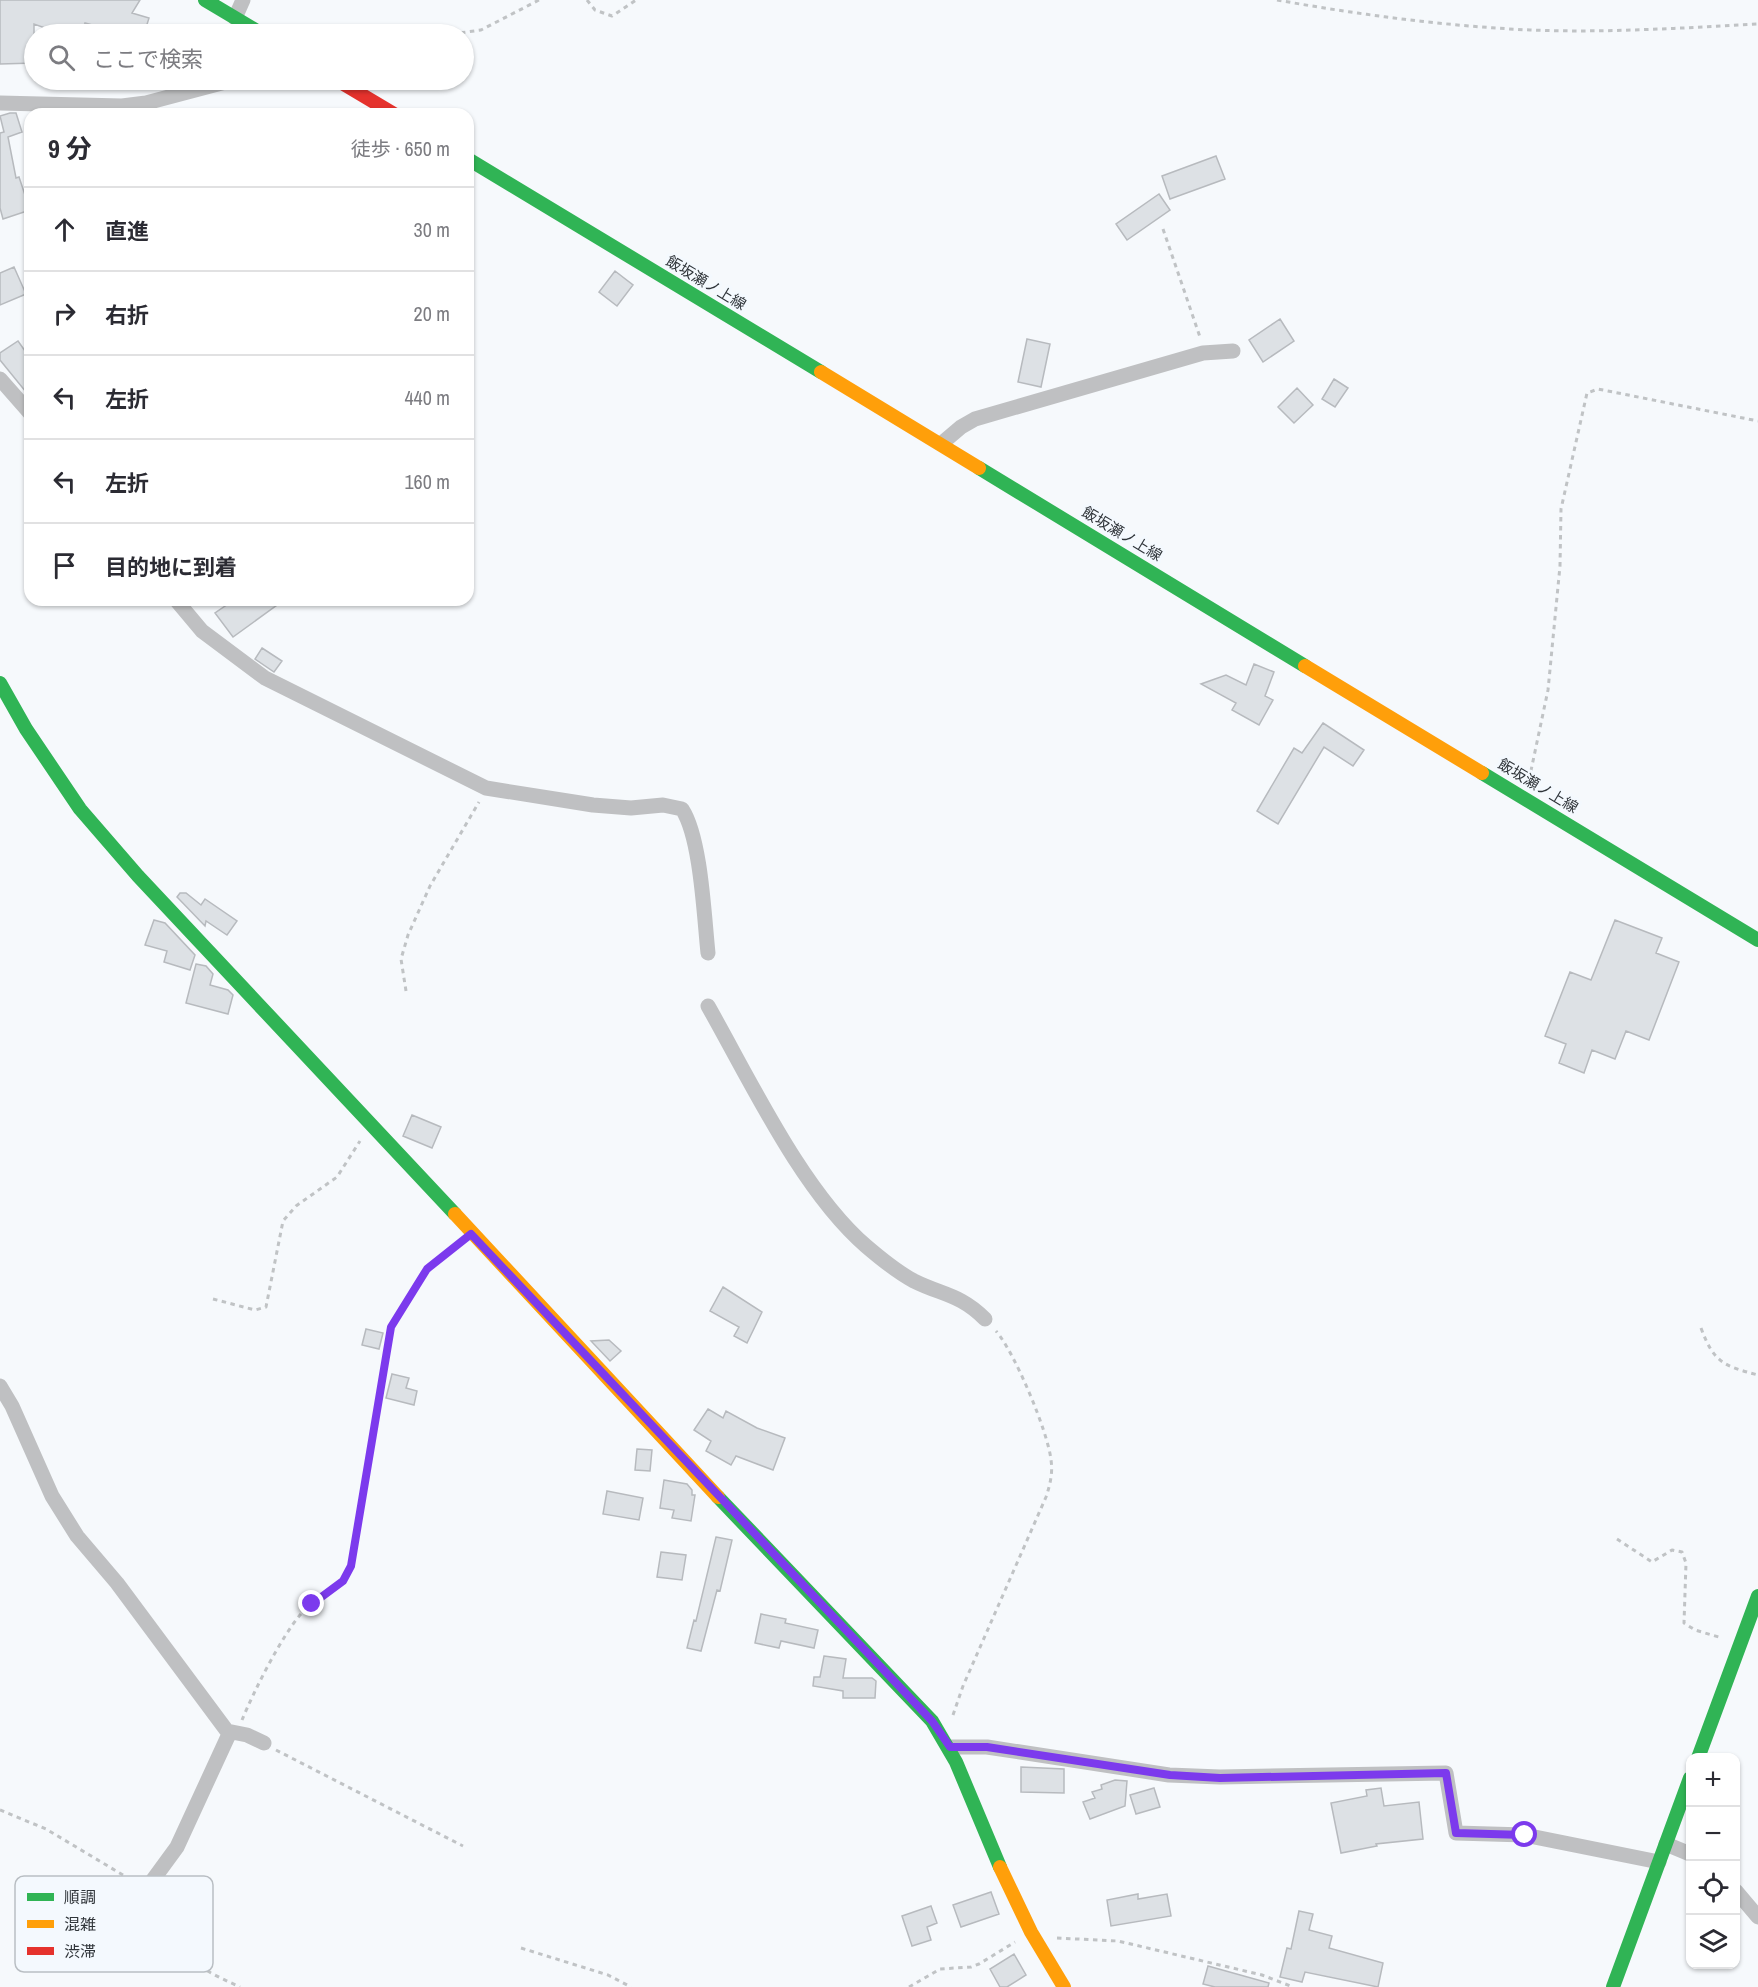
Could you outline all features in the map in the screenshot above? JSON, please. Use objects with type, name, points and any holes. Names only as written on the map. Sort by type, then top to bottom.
[{"type":"street","points":[[205,0],[245,24]]},
{"type":"street","points":[[235,18],[243,0]]},
{"type":"street","points":[[138,108],[199,90]]},
{"type":"street","points":[[354,90],[384,108]]},
{"type":"street","points":[[0,103],[112,108]]},
{"type":"street","name":"飯坂瀬ノ上線","points":[[474,163],[1758,940]]},
{"type":"street","points":[[941,444],[961,427],[975,419],[1205,353],[1233,351]]},
{"type":"street","points":[[2,388],[24,408]]},
{"type":"street","points":[[181,606],[202,631],[265,678],[486,788],[593,805],[631,808],[663,805],[682,809],[687,817],[694,844],[708,953]]},
{"type":"street","points":[[0,683],[26,729],[80,809],[109,844],[946,1741],[991,1848],[1035,1937],[1064,1987]]},
{"type":"street","points":[[708,1006],[784,1139],[841,1222],[868,1248],[913,1280],[968,1303],[985,1319]]},
{"type":"street","points":[[0,1386],[12,1406],[52,1496],[77,1536],[235,1732],[264,1743]]},
{"type":"street","points":[[1700,1753],[1758,1596]]},
{"type":"street","points":[[156,1876],[177,1847],[235,1732]]},
{"type":"street","points":[[946,1741],[1170,1775],[1220,1778],[1446,1773],[1456,1833],[1525,1835],[1659,1862]]},
{"type":"street","points":[[1613,1987],[1686,1789]]},
{"type":"street","points":[[1666,1844],[1686,1852]]},
{"type":"street","points":[[1740,1896],[1758,1917]]},
{"type":"path","points":[[474,31],[481,30],[539,0]]},
{"type":"path","points":[[587,0],[594,10],[612,16],[636,0]]},
{"type":"path","points":[[1277,0],[1372,16],[1532,30],[1618,30],[1758,24]]},
{"type":"path","points":[[1163,229],[1168,237],[1205,353]]},
{"type":"path","points":[[1522,796],[1532,767],[1548,690],[1560,567],[1559,522],[1587,393],[1598,389],[1758,421]]},
{"type":"path","points":[[406,991],[401,959],[408,935],[430,886],[463,833],[486,788]]},
{"type":"path","points":[[213,1299],[255,1310],[266,1306],[283,1221],[296,1206],[337,1177],[372,1125]]},
{"type":"path","points":[[235,1732],[249,1702],[294,1624],[312,1604],[343,1581],[351,1566],[391,1327],[427,1269],[471,1234]]},
{"type":"path","points":[[946,1741],[963,1686],[1046,1497],[1052,1473],[1048,1448],[1014,1356],[985,1319]]},
{"type":"path","points":[[1701,1328],[1716,1359],[1726,1367],[1758,1375]]},
{"type":"path","points":[[1617,1539],[1652,1562],[1672,1550],[1683,1552],[1686,1563],[1684,1623],[1695,1630],[1741,1643]]},
{"type":"path","points":[[264,1743],[463,1846]]},
{"type":"path","points":[[0,1810],[46,1828],[127,1876]]},
{"type":"path","points":[[909,1987],[940,1969],[979,1964],[1035,1937],[1118,1941],[1262,1975],[1293,1987]]},
{"type":"path","points":[[521,1948],[608,1976],[632,1987]]},
{"type":"path","points":[[208,1972],[240,1987]]},
{"type":"building","points":[[0,0],[140,0],[132,13],[149,18],[147,24],[24,24],[24,63],[0,64]]},
{"type":"building","points":[[16,113],[22,132],[8,137],[16,178],[19,177],[24,192],[24,212],[3,219],[0,208],[0,133],[4,132],[0,116]]},
{"type":"building","points":[[1216,156],[1225,179],[1170,199],[1162,176]]},
{"type":"building","points":[[1159,194],[1170,210],[1127,240],[1116,224]]},
{"type":"building","points":[[14,267],[24,290],[24,295],[0,305],[0,273]]},
{"type":"building","points":[[615,271],[633,285],[617,306],[599,292]]},
{"type":"building","points":[[1280,319],[1294,341],[1263,362],[1249,340]]},
{"type":"building","points":[[1027,339],[1050,344],[1041,387],[1018,382]]},
{"type":"building","points":[[18,341],[24,350],[24,390],[0,360],[0,353]]},
{"type":"building","points":[[1334,379],[1348,388],[1335,407],[1322,399]]},
{"type":"building","points":[[1297,388],[1313,405],[1294,423],[1278,407]]},
{"type":"building","points":[[225,606],[276,606],[233,637],[215,613]]},
{"type":"building","points":[[262,648],[282,661],[274,672],[255,659]]},
{"type":"building","points":[[1254,664],[1274,672],[1265,696],[1273,700],[1259,725],[1232,710],[1236,703],[1201,684],[1226,675],[1246,685]]},
{"type":"building","points":[[1323,723],[1364,750],[1353,766],[1324,747],[1278,824],[1257,811],[1294,748],[1302,753]]},
{"type":"building","points":[[180,893],[186,893],[201,905],[205,899],[237,921],[227,935],[206,921],[205,926],[177,897]]},
{"type":"building","points":[[154,920],[165,923],[195,955],[190,970],[164,962],[167,951],[145,945]]},
{"type":"building","points":[[1615,920],[1662,938],[1656,953],[1679,962],[1649,1040],[1626,1031],[1615,1059],[1592,1050],[1584,1073],[1559,1063],[1566,1044],[1545,1036],[1570,972],[1591,980]]},
{"type":"building","points":[[196,964],[206,966],[213,974],[210,985],[228,990],[233,995],[228,1014],[186,1003]]},
{"type":"building","points":[[412,1115],[441,1127],[432,1148],[403,1136]]},
{"type":"building","points":[[723,1287],[762,1312],[747,1343],[734,1336],[739,1327],[710,1311]]},
{"type":"building","points":[[366,1329],[383,1333],[379,1349],[362,1345]]},
{"type":"building","points":[[609,1340],[621,1351],[610,1361],[591,1341]]},
{"type":"building","points":[[392,1374],[409,1378],[406,1388],[417,1391],[414,1405],[386,1398]]},
{"type":"building","points":[[708,1409],[723,1418],[726,1411],[757,1428],[785,1438],[773,1470],[736,1456],[731,1465],[706,1451],[711,1441],[694,1430]]},
{"type":"building","points":[[637,1449],[652,1450],[650,1471],[635,1470]]},
{"type":"building","points":[[664,1480],[687,1484],[692,1490],[692,1495],[695,1495],[691,1521],[672,1518],[674,1510],[660,1508]]},
{"type":"building","points":[[607,1491],[643,1498],[639,1520],[603,1514]]},
{"type":"building","points":[[716,1537],[732,1540],[720,1591],[717,1590],[701,1651],[687,1648],[694,1620],[696,1621]]},
{"type":"building","points":[[661,1552],[686,1555],[682,1580],[657,1577]]},
{"type":"building","points":[[761,1614],[786,1619],[785,1623],[818,1630],[814,1648],[781,1641],[779,1648],[755,1643]]},
{"type":"building","points":[[824,1656],[846,1659],[843,1678],[872,1678],[876,1681],[875,1698],[843,1698],[843,1691],[813,1686],[814,1677],[820,1677]]},
{"type":"building","points":[[1021,1767],[1064,1769],[1064,1793],[1021,1792]]},
{"type":"building","points":[[1115,1780],[1127,1781],[1125,1806],[1090,1819],[1083,1802],[1095,1798],[1092,1792],[1102,1789],[1101,1785]]},
{"type":"building","points":[[1154,1788],[1160,1807],[1136,1814],[1130,1795]]},
{"type":"building","points":[[1381,1788],[1384,1806],[1419,1802],[1423,1839],[1376,1844],[1377,1846],[1341,1853],[1331,1803],[1367,1796],[1366,1790]]},
{"type":"building","points":[[991,1892],[999,1914],[961,1927],[953,1905]]},
{"type":"building","points":[[1138,1894],[1138,1899],[1167,1894],[1171,1916],[1111,1926],[1107,1900]]},
{"type":"building","points":[[931,1906],[937,1923],[927,1927],[931,1940],[912,1946],[902,1916]]},
{"type":"building","points":[[1299,1911],[1313,1914],[1309,1930],[1332,1936],[1329,1948],[1383,1963],[1378,1987],[1305,1972],[1302,1982],[1280,1977],[1287,1948],[1291,1949]]},
{"type":"building","points":[[1014,1954],[1026,1975],[1007,1987],[1000,1987],[990,1969]]},
{"type":"building","points":[[1208,1966],[1269,1983],[1268,1987],[1215,1987],[1203,1984]]},
{"type":"traffic: fast","points":[[205,0],[245,24]]},
{"type":"traffic: fast","points":[[474,163],[821,372]]},
{"type":"traffic: fast","points":[[979,468],[1305,666]]},
{"type":"traffic: fast","points":[[0,683],[26,729],[80,809],[138,876],[455,1214]]},
{"type":"traffic: fast","points":[[1482,773],[1758,940]]},
{"type":"traffic: fast","points":[[718,1497],[932,1721],[956,1762],[1000,1867]]},
{"type":"traffic: fast","points":[[1700,1753],[1758,1596]]},
{"type":"traffic: fast","points":[[1613,1987],[1686,1789]]},
{"type":"traffic: slow","points":[[821,372],[979,468]]},
{"type":"traffic: slow","points":[[1305,666],[1482,773]]},
{"type":"traffic: slow","points":[[455,1214],[718,1497]]},
{"type":"traffic: slow","points":[[1000,1867],[1031,1932],[1064,1987]]},
{"type":"traffic: jam","points":[[354,90],[384,108]]},
{"type":"route","points":[[312,1604],[343,1581],[354,1556],[391,1327],[427,1269],[471,1234],[932,1721],[950,1747],[987,1747],[1133,1771],[1220,1778],[1446,1773],[1456,1833],[1525,1835]]}]
